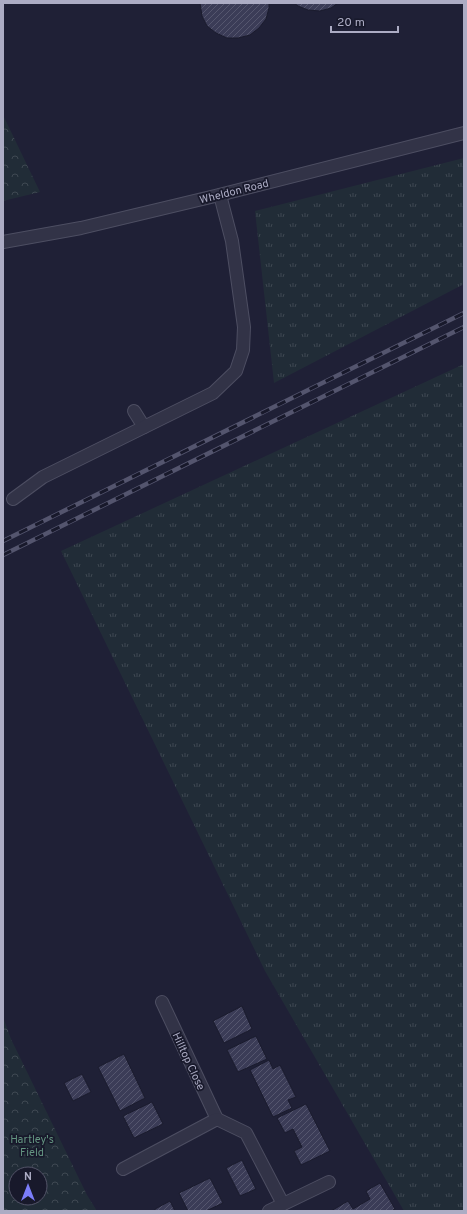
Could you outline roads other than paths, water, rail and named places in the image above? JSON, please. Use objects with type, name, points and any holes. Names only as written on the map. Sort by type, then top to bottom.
[{"type":"street","name":"Wheldon Road","points":[[3,242],[81,228],[220,195],[464,133]]},
{"type":"street","points":[[13,499],[44,476],[213,393],[236,371],[243,350],[244,327],[232,241],[220,195]]},
{"type":"street","points":[[134,411],[144,427]]},
{"type":"street","name":"Hilltop Close","points":[[162,1002],[217,1119]]},
{"type":"street","points":[[123,1169],[217,1119],[246,1133],[283,1204]]},
{"type":"street","points":[[269,1211],[329,1182]]},
{"type":"railway","points":[[3,541],[464,313]]},
{"type":"railway","points":[[3,555],[464,327]]},
{"type":"park label","name":"Hartley's Field","points":[[32,1145]]}]
